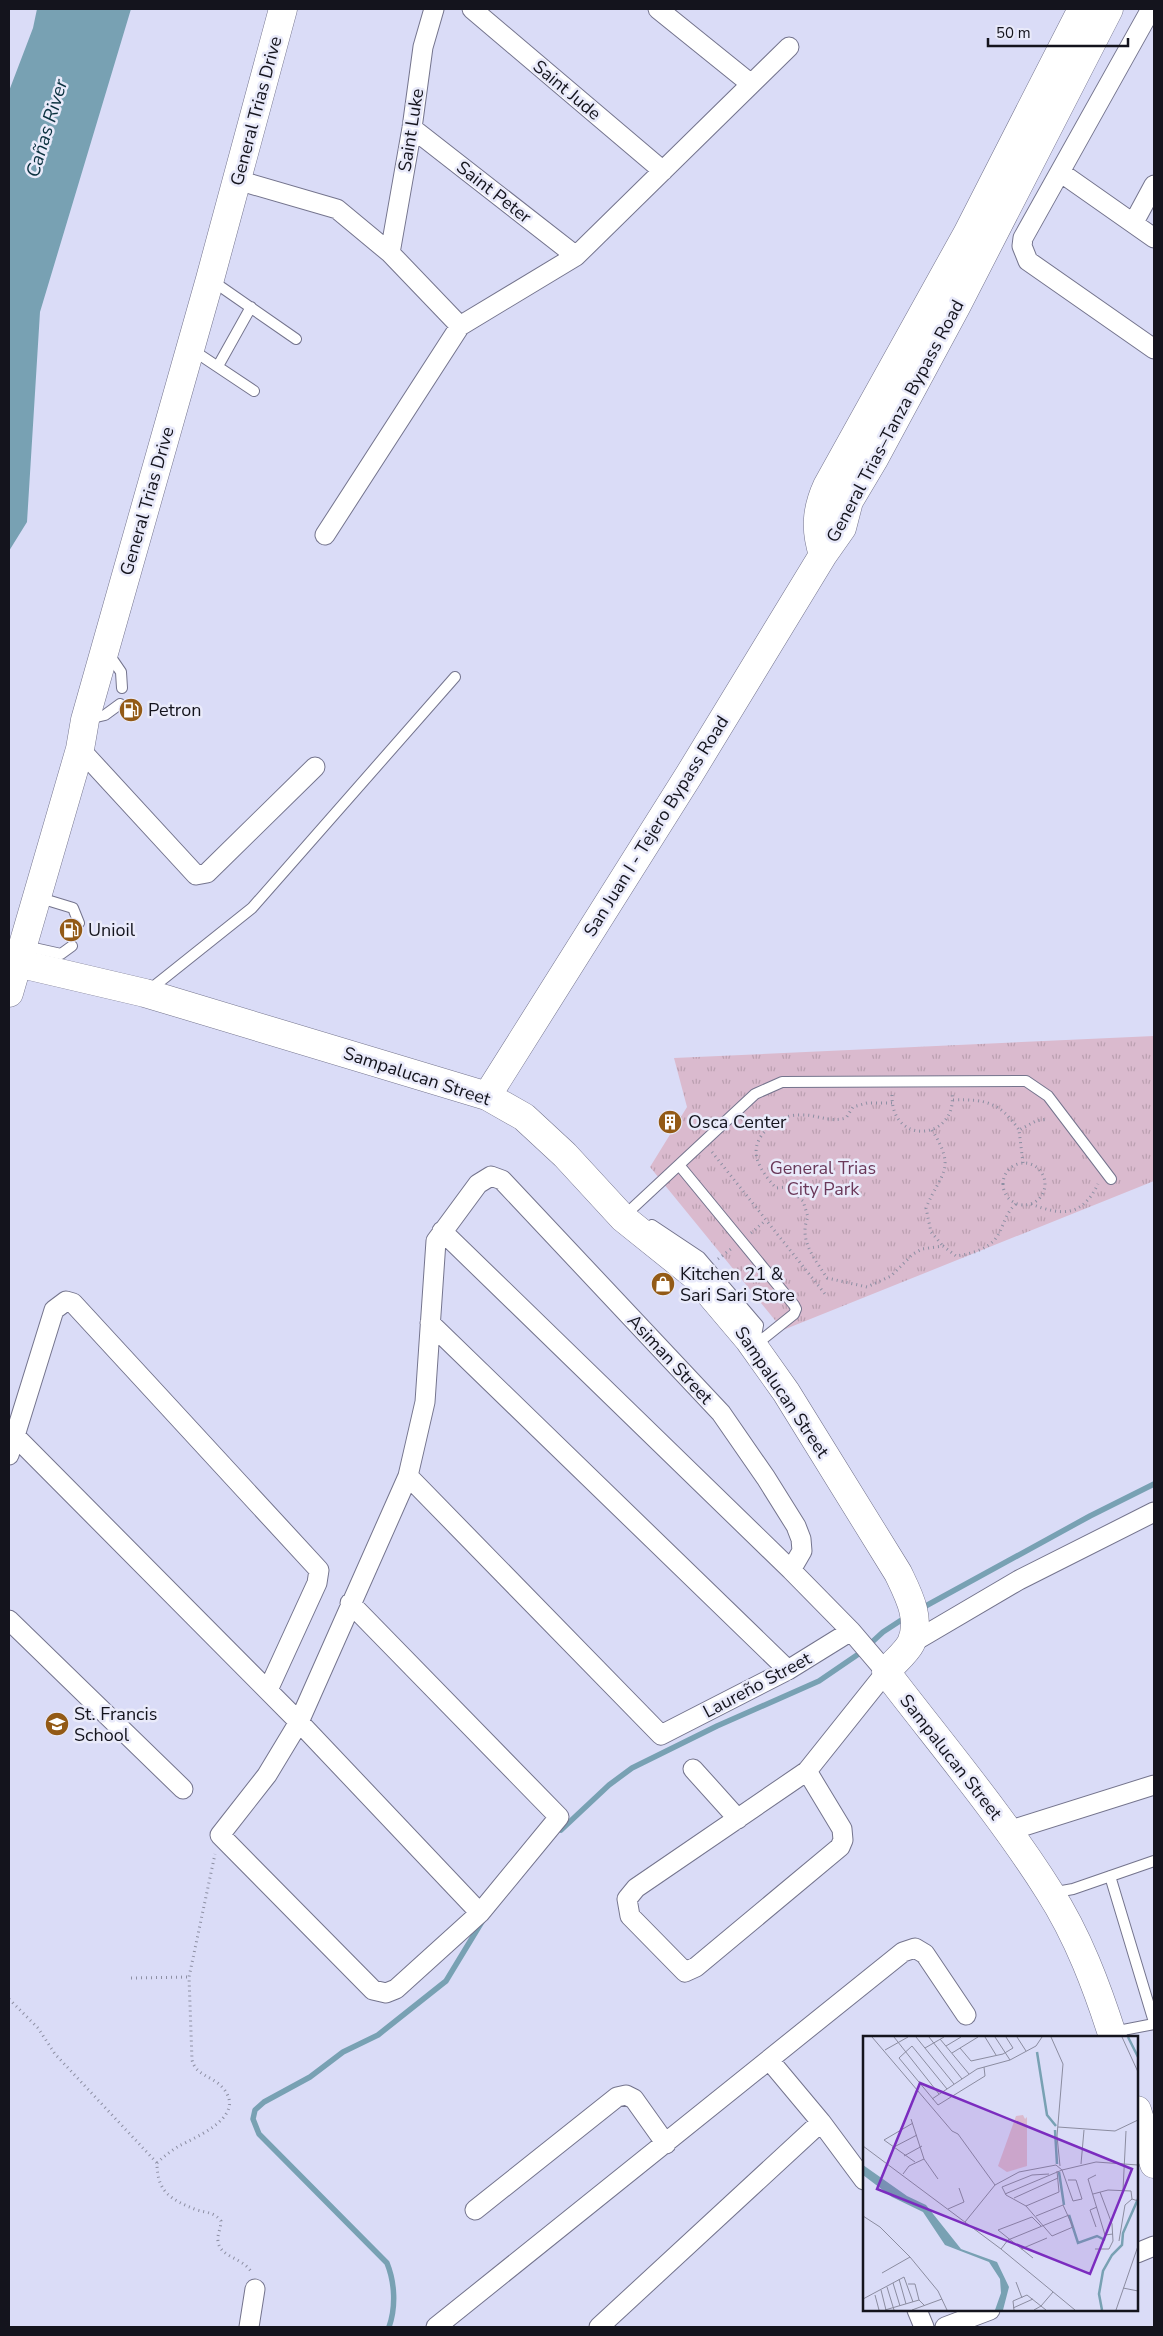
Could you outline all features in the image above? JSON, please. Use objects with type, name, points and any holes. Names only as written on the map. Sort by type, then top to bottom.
[{"type":"street","name":"General Trias Drive","points":[[9,993],[35,897],[80,749],[85,720],[191,349],[283,9]]},
{"type":"street","name":"Saint Luke","points":[[390,253],[424,47],[434,9]]},
{"type":"street","name":"Saint Jude","points":[[472,9],[663,171]]},
{"type":"street","points":[[658,9],[751,84]]},
{"type":"street","name":"General Trias–Tanza Bypass Road","points":[[823,555],[817,536],[817,522],[824,494],[967,234],[1082,9]]},
{"type":"street","name":"General Trias–Tanza Bypass Road","points":[[823,555],[842,528],[848,501],[874,459],[957,306],[1109,9]]},
{"type":"street","points":[[1152,9],[1023,238],[1024,256],[1028,261],[1154,349]]},
{"type":"street","points":[[325,535],[460,326],[576,256],[789,48]]},
{"type":"street","name":"Saint Peter","points":[[412,128],[576,256]]},
{"type":"street","points":[[1060,172],[1134,222],[1154,238]]},
{"type":"street","points":[[238,180],[337,209],[390,253],[460,326]]},
{"type":"street","points":[[1134,222],[1154,185]]},
{"type":"street","name":"San Juan I - Tejero Bypass Road","points":[[487,1096],[690,775],[823,555]]},
{"type":"street","points":[[80,749],[196,875],[202,876],[315,768]]},
{"type":"street","name":"Sampalucan Street","points":[[19,954],[59,964],[145,993],[487,1096],[524,1117],[634,1216],[694,1275],[754,1347],[791,1400],[898,1572],[909,1594],[915,1615],[915,1630],[910,1644],[886,1672],[1008,1831],[1050,1893],[1087,1963],[1112,2035]]},
{"type":"street","name":"Asiman Street","points":[[442,1231],[478,1184],[491,1176],[502,1180],[721,1413],[766,1478],[796,1526],[801,1539],[802,1550],[791,1570]]},
{"type":"street","points":[[350,1603],[559,1817],[480,1913],[396,1989],[386,1993],[373,1990],[220,1835],[267,1775],[299,1722],[350,1603],[408,1476],[425,1402],[434,1250],[442,1231],[791,1570],[851,1631],[886,1672],[807,1771],[636,1888],[627,1899],[630,1916],[685,1972],[696,1967],[840,1847],[844,1840],[842,1829],[807,1771]]},
{"type":"street","points":[[9,1455],[11,1434],[54,1310],[66,1301],[73,1303],[318,1570],[317,1582],[268,1690]]},
{"type":"street","points":[[430,1323],[788,1670]]},
{"type":"street","points":[[11,1434],[268,1690],[480,1913]]},
{"type":"street","name":"Laureño Street","points":[[408,1476],[661,1735],[788,1670],[851,1631]]},
{"type":"street","points":[[910,1644],[1019,1580],[1154,1512]]},
{"type":"street","points":[[9,1620],[183,1789]]},
{"type":"street","points":[[693,1769],[738,1819]]},
{"type":"street","points":[[1008,1831],[1154,1785]]},
{"type":"street","points":[[436,2327],[770,2061],[893,1958],[915,1948],[926,1954],[966,2015]]},
{"type":"street","points":[[770,2061],[821,2122],[863,2179]]},
{"type":"street","points":[[474,2210],[617,2097],[626,2095],[634,2100],[666,2144]]},
{"type":"street","points":[[1138,2113],[1154,2164]]},
{"type":"street","points":[[599,2327],[821,2122]]},
{"type":"street","points":[[1138,2253],[1154,2246]]},
{"type":"street","points":[[249,2327],[255,2289]]},
{"type":"street","points":[[917,2311],[924,2327]]},
{"type":"street","points":[[946,2327],[987,2311]]},
{"type":"lane","points":[[210,279],[296,339]]},
{"type":"lane","points":[[218,366],[251,307]]},
{"type":"lane","points":[[191,349],[254,391]]},
{"type":"lane","points":[[105,650],[122,672],[122,688]]},
{"type":"lane","points":[[145,993],[252,908],[456,677]]},
{"type":"lane","points":[[85,720],[105,715],[120,704]]},
{"type":"lane","points":[[35,897],[73,908],[77,913],[79,923]]},
{"type":"lane","points":[[59,964],[72,946]]},
{"type":"lane","points":[[634,1216],[679,1165],[755,1094],[782,1082],[1026,1081],[1048,1096],[1107,1175]]},
{"type":"lane","points":[[679,1165],[796,1309],[794,1314],[754,1347]]},
{"type":"lane","points":[[1050,1893],[1073,1889],[1154,1860]]},
{"type":"lane","points":[[1110,1876],[1154,2023],[1112,2035]]},
{"type":"path","points":[[892,1082],[892,1103],[899,1120],[905,1127],[923,1132],[932,1130],[946,1118],[953,1100],[950,1080]]},
{"type":"path","points":[[953,1100],[977,1099],[990,1102],[1010,1117],[1019,1130],[1023,1162]]},
{"type":"path","points":[[892,1103],[867,1103],[853,1107],[846,1118],[833,1121],[803,1115],[789,1116],[775,1122],[758,1138],[755,1152],[759,1164],[776,1188],[787,1187],[803,1201],[808,1217],[804,1224],[807,1247],[827,1278],[867,1287],[891,1276],[913,1254],[922,1249],[943,1246]]},
{"type":"path","points":[[1019,1130],[1036,1121],[1064,1116]]},
{"type":"path","points":[[932,1130],[940,1143],[945,1164],[944,1175],[926,1208],[932,1232],[943,1246],[956,1256],[978,1250],[991,1243],[1016,1204]]},
{"type":"path","points":[[703,1142],[825,1294]]},
{"type":"path","points":[[1032,1204],[1041,1197],[1044,1191],[1044,1178],[1036,1167],[1023,1162],[1010,1168],[1003,1180],[1005,1194],[1016,1204],[1032,1204],[1051,1211],[1065,1213],[1078,1208],[1093,1194],[1107,1175]]},
{"type":"path","points":[[157,2163],[168,2153],[216,2127],[229,2108],[227,2094],[222,2086],[194,2068],[189,1977],[213,1858],[220,1835]]},
{"type":"path","points":[[132,1978],[189,1977]]},
{"type":"path","points":[[9,1999],[38,2028],[55,2054],[157,2163],[161,2188],[180,2201],[217,2216],[221,2222],[218,2239],[220,2248],[248,2267],[254,2278],[255,2289]]},
{"type":"green space","name":"General Trias City Park","points":[[1154,1036],[1154,1181],[783,1330],[650,1167],[687,1107],[674,1058]]},
{"type":"water","name":"Cañas River","points":[[37,9],[131,9],[40,312],[27,522],[9,551],[9,91],[33,28]]},
{"type":"waterway","points":[[922,1608],[1090,1516],[1154,1484]]},
{"type":"waterway","points":[[871,1643],[883,1632],[906,1617]]},
{"type":"waterway","points":[[561,1830],[609,1785],[632,1768],[717,1726],[819,1681],[860,1653]]},
{"type":"waterway","points":[[389,2327],[394,2295],[387,2263],[259,2134],[253,2119],[255,2110],[264,2102],[310,2077],[343,2052],[378,2035],[446,1981],[483,1920]]},
{"type":"place","name":"Petron","points":[[131,710]]},
{"type":"place","name":"Unioil","points":[[71,930]]},
{"type":"place","name":"Osca Center","points":[[670,1122]]},
{"type":"place","name":"Kitchen 21 & Sari Sari Store","points":[[663,1284]]},
{"type":"place","name":"St. Francis School","points":[[57,1724]]}]
